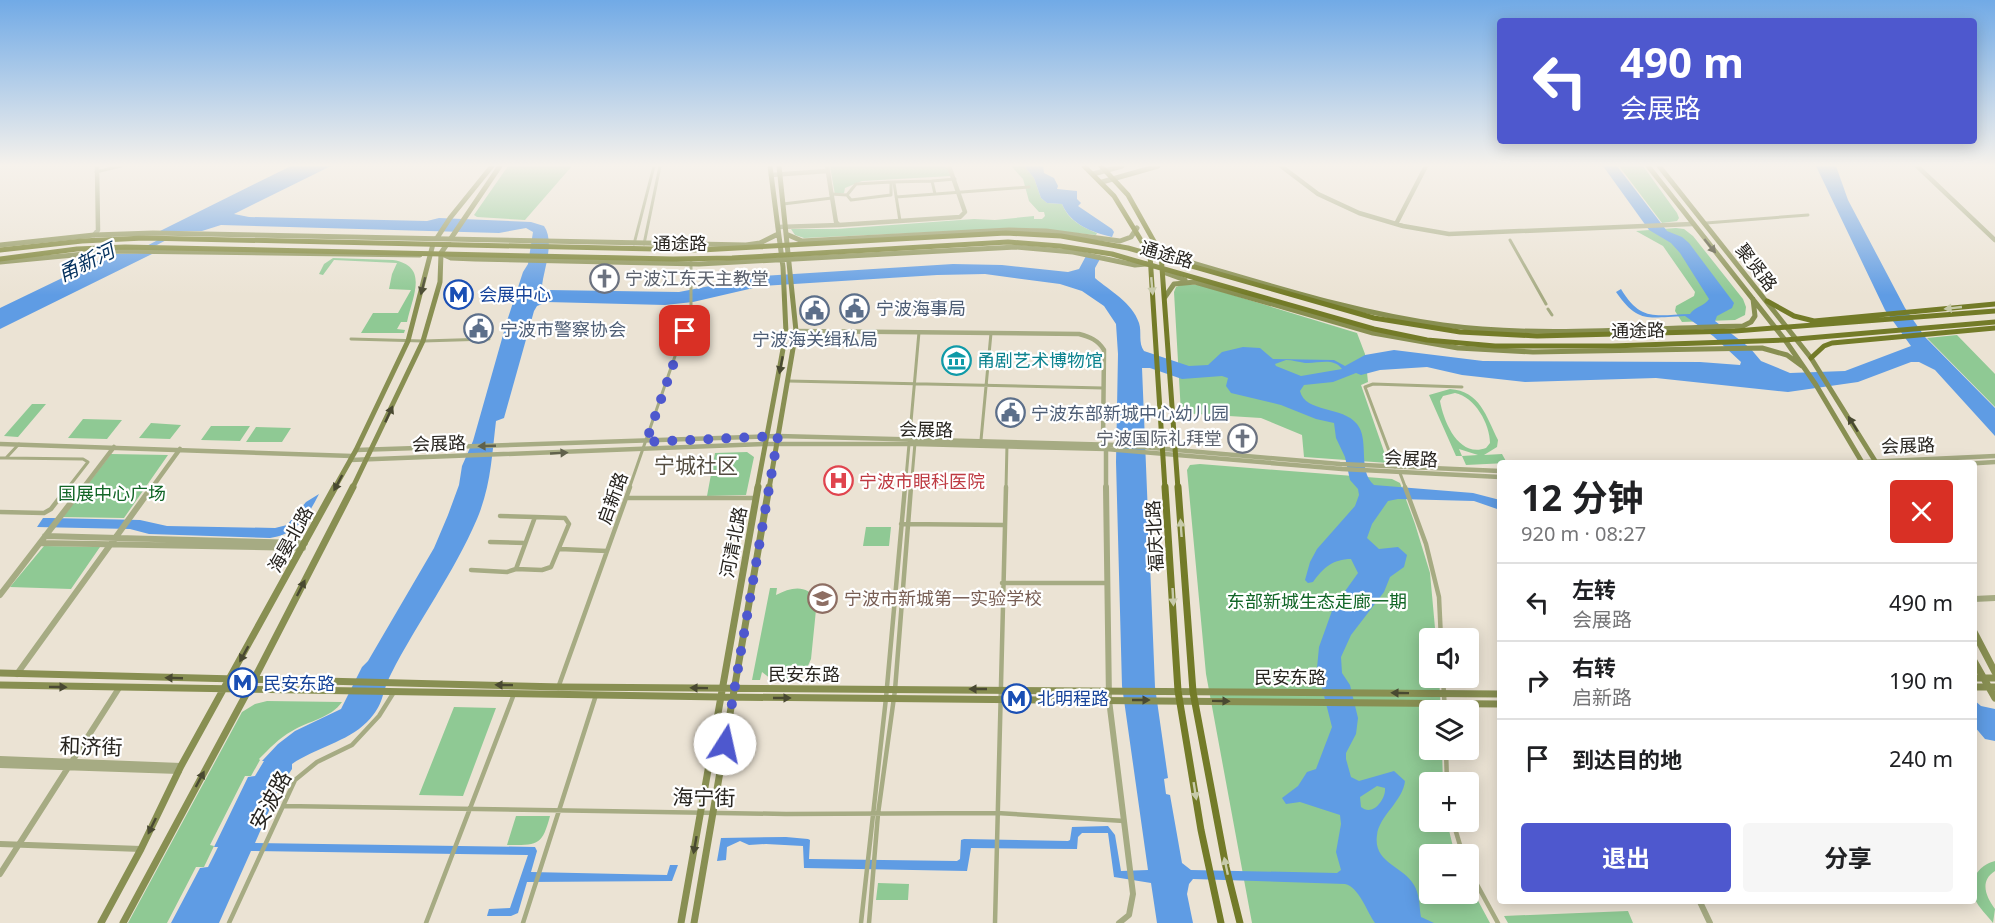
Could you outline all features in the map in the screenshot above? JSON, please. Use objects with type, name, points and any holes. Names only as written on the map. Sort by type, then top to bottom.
[{"type":"main road","name":"海晏北路","points":[[101,923],[141,849],[180,769],[353,455],[408,341],[429,253],[457,209]]},
{"type":"main road","points":[[441,253],[458,232],[470,209]]},
{"type":"main road","name":"河清北路","points":[[681,923],[786,333],[783,267],[775,209]]},
{"type":"main road","points":[[783,209],[788,247]]},
{"type":"main road","name":"福庆北路","points":[[1124,209],[1137,228],[1150,255],[1178,691],[1201,830],[1221,923]]},
{"type":"main road","name":"福庆北路","points":[[1135,209],[1162,256],[1194,701],[1226,867],[1240,923]]},
{"type":"main road","name":"聚贤路","points":[[1681,209],[1785,340],[1816,385],[1861,460]]},
{"type":"main road","name":"聚贤路","points":[[1695,209],[1819,369],[1876,460]]},
{"type":"main road","points":[[786,234],[802,241],[1029,230],[1095,237],[1113,243],[1126,240],[1137,228]]},
{"type":"main road","points":[[2,245],[94,235],[153,233],[437,238],[449,242],[636,247],[645,243],[746,245],[760,243],[778,231]]},
{"type":"main road","name":"通途路","points":[[636,247],[733,250],[1006,233],[1089,240],[1113,243],[1150,255],[1162,256],[1366,316],[1434,329],[1537,336],[1702,333],[1776,329],[1995,311]]},
{"type":"main road","points":[[0,250],[82,240],[144,238],[437,238]]},
{"type":"main road","points":[[0,261],[77,249],[125,247],[441,253],[451,258],[691,261],[781,258],[790,260],[987,247],[1043,247],[1088,252],[1135,265],[1150,264]]},
{"type":"main road","name":"河清北路","points":[[694,923],[796,331],[788,247]]},
{"type":"main road","points":[[0,261],[116,251],[164,250],[411,256],[429,253]]},
{"type":"main road","name":"通途路","points":[[1088,252],[1112,254],[1150,264],[1163,270],[1374,329],[1427,340],[1495,346],[1750,342],[1995,322]]},
{"type":"main road","name":"海晏北路","points":[[123,923],[249,689],[372,450],[423,341],[440,282],[441,253]]},
{"type":"main road","points":[[1162,256],[1366,311],[1444,325],[1527,331],[1726,327],[1751,323],[1756,313],[1753,299]]},
{"type":"main road","points":[[1163,270],[1191,281],[1373,333],[1458,348],[1533,352],[1762,348],[1787,355],[1804,368]]},
{"type":"main road","points":[[1165,297],[1174,284],[1191,281]]},
{"type":"main road","points":[[1767,301],[1783,312],[1814,321],[1995,304]]},
{"type":"main road","points":[[1811,358],[1824,346],[1832,343],[1995,328]]},
{"type":"main road","points":[[1977,638],[1995,672]]},
{"type":"main road","points":[[1977,666],[1983,678],[1992,687],[1995,698]]},
{"type":"main road","name":"民安东路","points":[[0,673],[558,686],[1497,694]]},
{"type":"main road","points":[[1977,678],[1995,678]]},
{"type":"main road","name":"民安东路","points":[[0,686],[890,699],[1373,702],[1419,705]]},
{"type":"main road","name":"民安东路","points":[[1479,705],[1497,704]]},
{"type":"street","points":[[94,235],[98,230],[97,209]]},
{"type":"street","points":[[636,247],[644,209]]},
{"type":"street","points":[[645,243],[652,209]]},
{"type":"street","points":[[834,209],[836,222],[839,225]]},
{"type":"street","points":[[898,209],[900,221]]},
{"type":"street","points":[[778,231],[785,227],[960,217],[965,212],[964,209]]},
{"type":"street","points":[[1347,209],[1396,224],[1449,234],[1692,224]]},
{"type":"street","points":[[1396,224],[1404,209]]},
{"type":"street","points":[[1962,209],[1995,240]]},
{"type":"street","points":[[1706,223],[1808,216]]},
{"type":"street","points":[[1510,240],[1546,304]]},
{"type":"street","points":[[691,261],[691,290]]},
{"type":"street","name":"启新路","points":[[555,694],[644,449],[691,310],[691,290]]},
{"type":"street","points":[[1548,309],[1552,315]]},
{"type":"street","points":[[796,331],[1079,334],[1092,337],[1100,342],[1104,350],[1102,388],[1109,700],[1133,894],[1129,915],[1119,923]]},
{"type":"street","points":[[890,699],[886,690],[919,332]]},
{"type":"street","points":[[981,440],[991,333]]},
{"type":"street","points":[[351,339],[408,341],[489,339]]},
{"type":"street","points":[[788,381],[1102,388]]},
{"type":"street","points":[[1395,466],[1365,387],[1373,384],[1462,387]]},
{"type":"street","name":"会展路","points":[[353,455],[367,460],[501,456],[767,440]]},
{"type":"street","name":"会展路","points":[[0,444],[353,455],[372,450],[646,442],[981,440],[1007,443]]},
{"type":"street","name":"会展路","points":[[909,441],[915,444],[1007,443],[1147,449],[1373,468],[1400,473],[1497,477]]},
{"type":"street","points":[[995,923],[1003,525],[1007,443]]},
{"type":"street","points":[[6,458],[19,444]]},
{"type":"street","points":[[861,923],[890,699],[895,690],[915,444]]},
{"type":"street","points":[[0,595],[114,447]]},
{"type":"street","points":[[17,674],[180,449]]},
{"type":"street","name":"会展路","points":[[1916,460],[1995,456]]},
{"type":"street","points":[[0,458],[83,459],[88,462],[51,509],[44,513],[0,512]]},
{"type":"street","points":[[1977,463],[1995,462]]},
{"type":"street","name":"会展路","points":[[1373,468],[1395,466],[1497,471]]},
{"type":"street","points":[[1400,473],[1426,544],[1439,597],[1440,628]]},
{"type":"street","points":[[626,498],[756,498]]},
{"type":"street","points":[[471,570],[507,572],[516,569],[542,570],[551,567],[569,524],[565,518],[500,516]]},
{"type":"street","points":[[516,569],[535,517]]},
{"type":"street","points":[[901,524],[1003,525]]},
{"type":"street","points":[[45,537],[113,542]]},
{"type":"street","points":[[40,543],[113,542],[304,546]]},
{"type":"street","points":[[490,542],[525,543]]},
{"type":"street","points":[[560,549],[607,551]]},
{"type":"street","points":[[1002,583],[1107,583]]},
{"type":"street","points":[[1977,599],[1995,598]]},
{"type":"street","points":[[0,874],[119,688]]},
{"type":"street","points":[[1444,688],[1444,700]]},
{"type":"street","name":"安波路","points":[[229,923],[299,775],[317,762],[352,745],[379,716],[394,692]]},
{"type":"street","points":[[426,923],[514,694]]},
{"type":"street","points":[[523,923],[596,695]]},
{"type":"street","name":"和济街","points":[[0,759],[180,769]]},
{"type":"street","name":"和济街","points":[[0,765],[72,764]]},
{"type":"street","name":"海宁街","points":[[283,806],[700,813],[997,813],[1124,821]]},
{"type":"street","points":[[869,923],[875,814]]},
{"type":"street","points":[[0,844],[141,849]]},
{"type":"street","points":[[1479,888],[1498,923]]},
{"type":"street","points":[[1702,904],[1710,923]]},
{"type":"green space","points":[[478,209],[535,209],[525,220],[474,215]]},
{"type":"green space","points":[[1036,209],[1065,209],[1072,219],[1097,233],[1096,235],[1025,228],[804,238],[795,235],[791,229],[837,229],[1034,216],[1034,219],[1042,219],[1045,216],[1044,212]]},
{"type":"green space","points":[[1651,209],[1674,209],[1679,218],[1677,221],[1662,223]]},
{"type":"green space","points":[[1684,229],[1693,236],[1743,299],[1746,307],[1745,315],[1735,320],[1682,322],[1675,311],[1676,306],[1694,296],[1695,292],[1663,246],[1636,231]]},
{"type":"green space","points":[[333,258],[393,260],[411,268],[415,275],[415,292],[407,322],[401,322],[397,329],[405,330],[404,333],[361,333],[373,313],[398,313],[411,290],[389,289],[397,263],[334,260],[323,275],[319,274],[324,264]]},
{"type":"green space","points":[[1184,284],[1200,285],[1357,333],[1365,354],[1368,382],[1361,385],[1388,463],[1304,457],[1302,435],[1261,418],[1181,413],[1174,292],[1176,287]]},
{"type":"green space","points":[[1957,335],[1995,374],[1995,407],[1927,338]]},
{"type":"green space","points":[[1450,389],[1468,394],[1481,406],[1498,440],[1497,447],[1484,455],[1502,454],[1505,460],[1497,460],[1497,463],[1466,465],[1462,456],[1456,456],[1429,395]],"holes":[[[1455,393],[1469,400],[1480,412],[1487,428],[1490,443],[1486,448],[1476,450],[1468,448],[1454,437],[1445,419],[1440,401],[1443,396]],[[1459,449],[1478,455],[1462,456]]]},
{"type":"green space","points":[[32,404],[46,404],[18,437],[4,436]]},
{"type":"green space","points":[[83,419],[122,420],[107,439],[68,438]]},
{"type":"green space","points":[[151,423],[181,425],[170,439],[139,438]]},
{"type":"green space","points":[[211,426],[250,426],[240,441],[201,440]]},
{"type":"green space","points":[[256,427],[291,428],[282,442],[246,442]]},
{"type":"green space","points":[[747,452],[754,457],[746,495],[707,496],[715,453]]},
{"type":"green space","name":"国展中心广场","points":[[111,454],[168,455],[124,518],[63,517]]},
{"type":"green space","name":"东部新城生态走廊一期","points":[[1190,465],[1392,479],[1400,483],[1430,573],[1435,628],[1419,628],[1419,688],[1440,688],[1440,700],[1419,700],[1419,760],[1442,760],[1443,772],[1419,772],[1419,832],[1449,832],[1452,844],[1419,844],[1419,904],[1479,903],[1490,923],[1252,923],[1206,674],[1187,470]]},
{"type":"green space","points":[[866,527],[891,527],[889,546],[863,546]]},
{"type":"green space","points":[[44,546],[100,547],[71,589],[10,587]]},
{"type":"green space","points":[[770,588],[777,588],[776,595],[787,590],[804,589],[817,600],[811,659],[807,668],[799,675],[784,680],[771,679],[762,672],[760,680],[752,680]]},
{"type":"green space","points":[[267,701],[342,702],[326,716],[283,737],[259,759],[251,776],[245,776],[210,845],[214,846],[204,867],[196,867],[167,923],[128,923],[242,712],[255,704]]},
{"type":"green space","points":[[454,707],[496,708],[463,796],[419,795]]},
{"type":"green space","points":[[516,816],[550,816],[544,833],[537,842],[526,845],[507,845]]},
{"type":"green space","points":[[1995,861],[1995,871],[1987,879],[1986,884],[1987,894],[1995,909],[1993,923],[1977,903],[1977,873]]},
{"type":"green space","points":[[878,883],[909,884],[908,900],[876,900]]},
{"type":"green space","points":[[1628,911],[1633,923],[1508,923],[1504,916]]},
{"type":"water","points":[[204,209],[244,209],[234,214],[249,217],[427,221],[439,218],[531,222],[544,226],[549,240],[542,286],[548,290],[679,292],[761,276],[953,264],[1002,265],[1068,272],[1079,269],[1086,256],[1100,259],[1095,268],[1095,278],[1126,303],[1136,316],[1144,351],[1189,366],[1208,365],[1222,352],[1243,347],[1260,348],[1273,359],[1334,360],[1345,366],[1365,355],[1394,350],[1483,361],[1700,362],[1740,365],[1741,362],[1713,336],[1685,316],[1646,317],[1631,310],[1616,292],[1621,289],[1628,300],[1642,312],[1658,315],[1690,314],[1709,299],[1680,253],[1671,243],[1649,230],[1634,209],[1650,209],[1667,231],[1682,237],[1689,243],[1734,303],[1732,308],[1717,316],[1715,321],[1750,348],[1761,361],[1790,373],[1845,371],[1911,346],[1885,310],[1837,209],[1853,209],[1905,308],[1925,337],[1995,408],[1995,436],[1935,370],[1919,362],[1911,362],[1858,382],[1788,392],[1656,378],[1525,382],[1462,375],[1427,367],[1380,370],[1361,375],[1356,373],[1333,382],[1304,385],[1300,391],[1309,403],[1343,414],[1357,424],[1363,438],[1366,471],[1374,485],[1473,493],[1497,499],[1497,509],[1474,501],[1398,499],[1388,501],[1372,524],[1367,538],[1379,549],[1398,547],[1407,555],[1404,567],[1390,577],[1384,592],[1351,635],[1341,657],[1342,673],[1350,685],[1358,718],[1356,734],[1346,753],[1351,777],[1359,781],[1394,771],[1405,781],[1400,795],[1382,821],[1377,835],[1377,844],[1384,858],[1409,878],[1414,885],[1421,917],[1434,923],[1375,923],[1359,895],[1345,884],[1193,879],[1189,884],[1187,894],[1193,923],[1157,923],[1151,883],[1114,877],[1108,833],[1082,833],[1078,837],[1077,849],[971,848],[967,871],[804,868],[803,846],[749,845],[740,841],[727,847],[726,860],[717,861],[721,838],[808,839],[810,840],[809,859],[957,861],[960,859],[961,840],[964,839],[1068,841],[1072,827],[1108,826],[1115,835],[1121,871],[1148,870],[1122,686],[1116,462],[1118,354],[1116,324],[1104,306],[1082,291],[1060,284],[985,274],[762,286],[693,302],[665,305],[547,302],[537,306],[534,311],[504,418],[496,421],[488,482],[477,519],[458,559],[391,674],[377,710],[367,722],[350,735],[292,764],[292,769],[278,790],[255,843],[535,847],[537,851],[531,872],[667,875],[670,865],[678,865],[672,881],[527,882],[518,913],[511,916],[487,916],[489,909],[510,908],[528,855],[251,851],[219,923],[171,923],[200,868],[208,867],[218,847],[214,847],[248,777],[255,776],[264,761],[262,761],[278,744],[295,731],[341,709],[362,667],[368,661],[434,548],[459,485],[462,466],[473,441],[507,321],[523,272],[528,264],[533,232],[526,228],[499,233],[221,225],[202,231],[160,231]],"holes":[[[1286,360],[1305,363],[1330,362],[1342,369],[1301,376],[1275,364]],[[1142,368],[1150,368],[1182,379],[1222,376],[1228,378],[1226,386],[1231,393],[1281,405],[1316,419],[1334,423],[1336,438],[1345,457],[1350,480],[1358,489],[1359,495],[1355,506],[1317,549],[1310,562],[1305,580],[1308,583],[1313,582],[1329,565],[1345,559],[1351,559],[1358,573],[1333,608],[1319,647],[1317,668],[1332,727],[1316,769],[1307,772],[1298,786],[1282,798],[1286,804],[1300,802],[1340,815],[1341,824],[1336,852],[1341,870],[1337,873],[1191,870],[1182,863],[1170,795],[1166,794],[1164,779],[1168,778],[1155,687]],[[1377,786],[1385,788],[1378,805],[1370,810],[1361,807],[1360,797]]]},
{"type":"water","points":[[1065,209],[1083,209],[1112,229],[1114,232],[1112,237],[1090,230]]},
{"type":"water","points":[[154,253],[0,329],[0,308],[112,254]]},
{"type":"water","points":[[319,494],[300,523],[288,533],[270,538],[149,534],[130,529],[37,527],[43,518],[51,518],[140,520],[167,526],[275,528],[287,525],[306,502]]},
{"type":"water","points":[[1977,703],[1981,706],[1995,709],[1995,741],[1985,739],[1977,730]]},
{"type":"waterway","name":"甬新河","points":[[147,248],[164,239]]},
{"type":"place","name":"宁波江东天主教堂","points":[[604,278]]},
{"type":"place","name":"会展中心","points":[[458,294]]},
{"type":"place","name":"宁波海事局","points":[[855,308]]},
{"type":"place","name":"宁波海关缉私局","points":[[815,310]]},
{"type":"place","name":"宁波市警察协会","points":[[479,329]]},
{"type":"place","name":"甬剧艺术博物馆","points":[[956,360]]},
{"type":"place","name":"宁波东部新城中心幼儿园","points":[[1010,413]]},
{"type":"place","name":"宁波国际礼拜堂","points":[[1243,438]]},
{"type":"place","name":"宁波市眼科医院","points":[[838,481]]},
{"type":"place","name":"宁波市新城第一实验学校","points":[[823,598]]},
{"type":"place","name":"民安东路","points":[[242,683]]},
{"type":"place","name":"北明程路","points":[[1016,698]]},
{"type":"district","name":"宁城社区","points":[[696,465]]},
{"type":"route","points":[[685,331],[646,442],[778,436],[725,744]]}]
